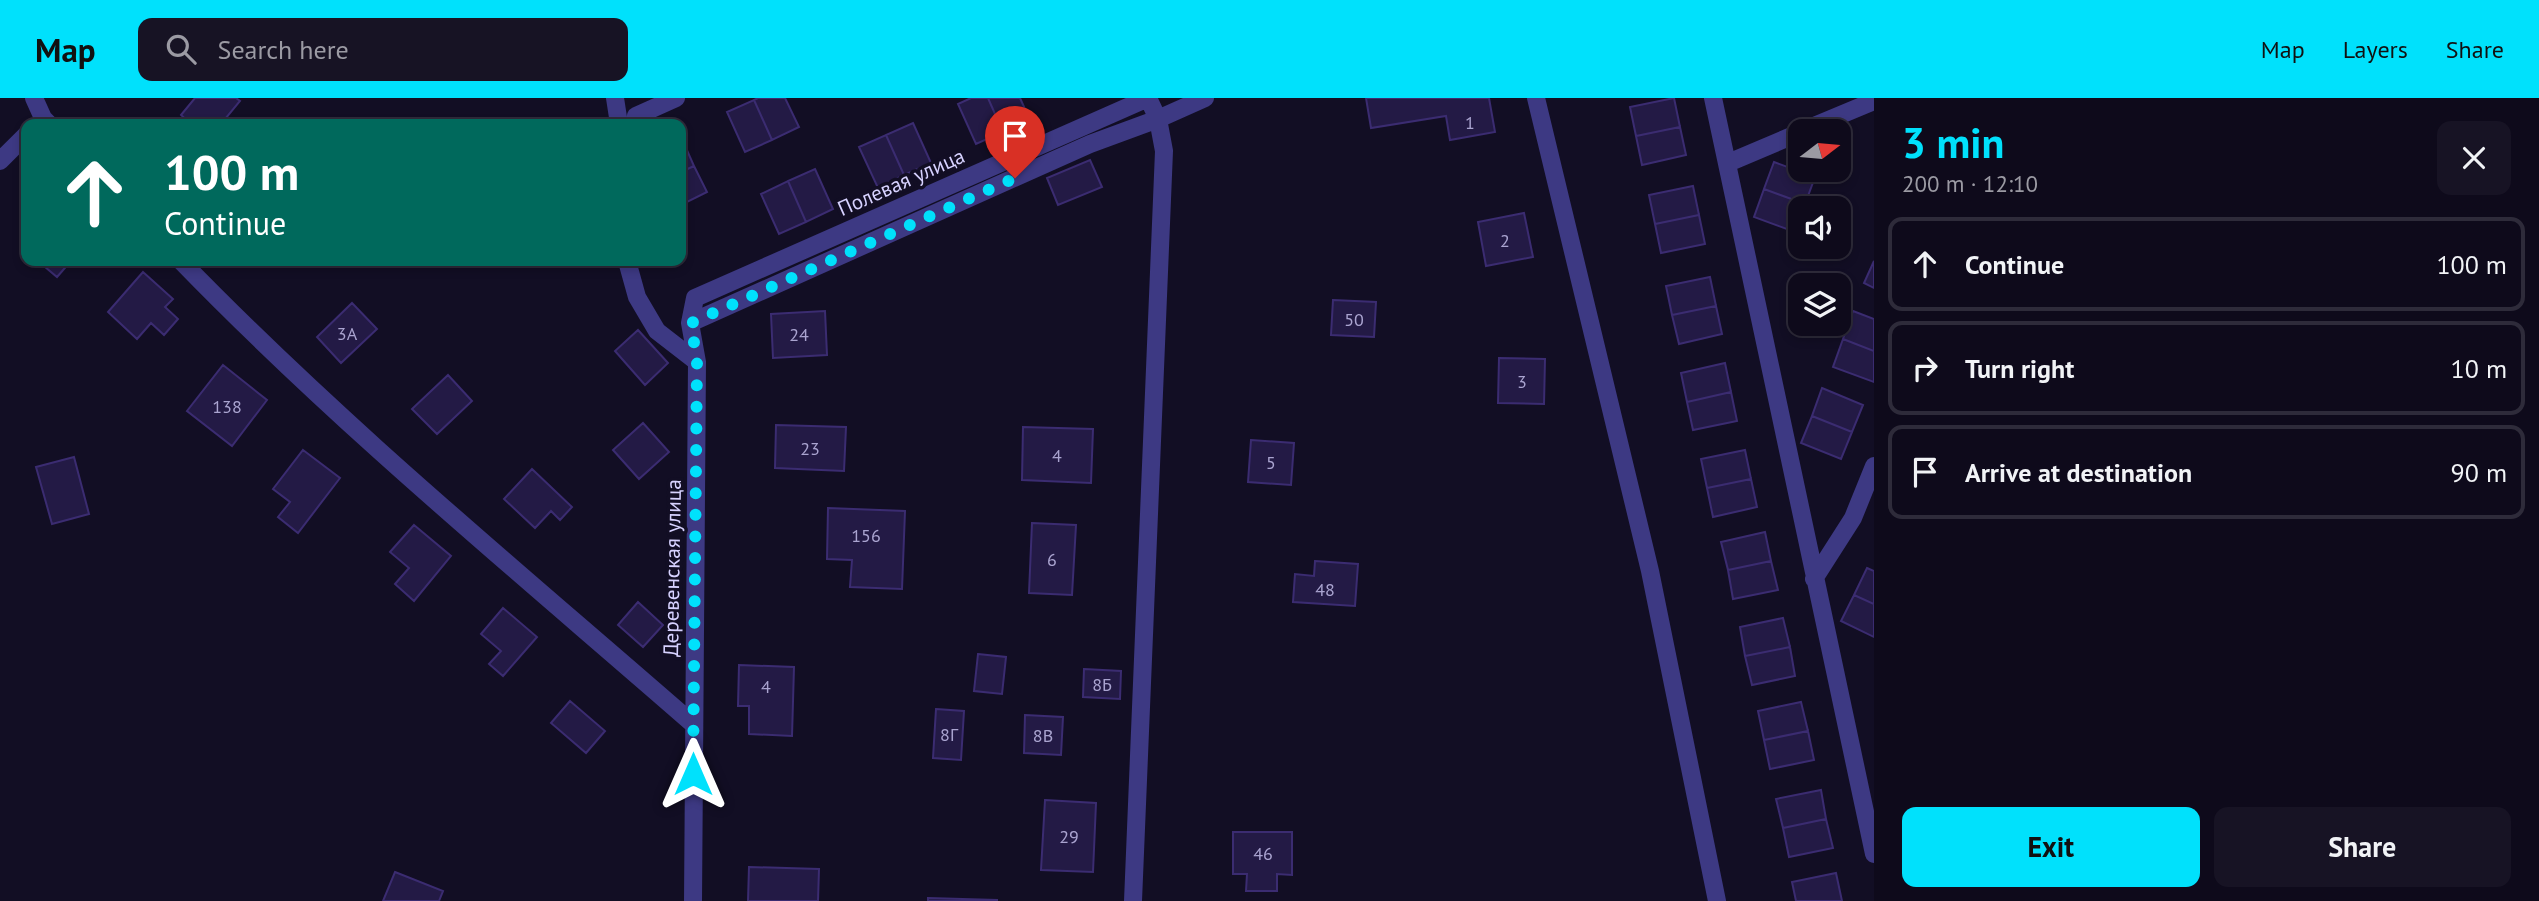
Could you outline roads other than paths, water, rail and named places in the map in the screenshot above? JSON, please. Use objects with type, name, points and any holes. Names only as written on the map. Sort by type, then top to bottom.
[{"type":"street","points":[[34,98],[42,119]]},
{"type":"street","points":[[615,98],[618,119]]},
{"type":"street","points":[[636,116],[676,98]]},
{"type":"street","points":[[1133,901],[1164,151],[1158,119],[1148,98]]},
{"type":"street","name":"Полевая улица","points":[[691,323],[695,298],[1148,98]]},
{"type":"street","points":[[691,323],[1090,144],[1205,98]]},
{"type":"street","points":[[1536,98],[1650,572],[1717,901]]},
{"type":"street","points":[[1713,98],[1874,854]]},
{"type":"street","points":[[1832,119],[1874,101]]},
{"type":"street","points":[[1728,163],[1788,138]]},
{"type":"street","points":[[0,162],[21,140]]},
{"type":"street","points":[[186,266],[249,331],[382,453],[693,724]]},
{"type":"street","points":[[628,266],[637,297],[657,331],[697,362]]},
{"type":"street","name":"Деревенская улица","points":[[691,323],[697,362],[693,901]]},
{"type":"street","points":[[1814,579],[1853,518],[1874,466]]}]
